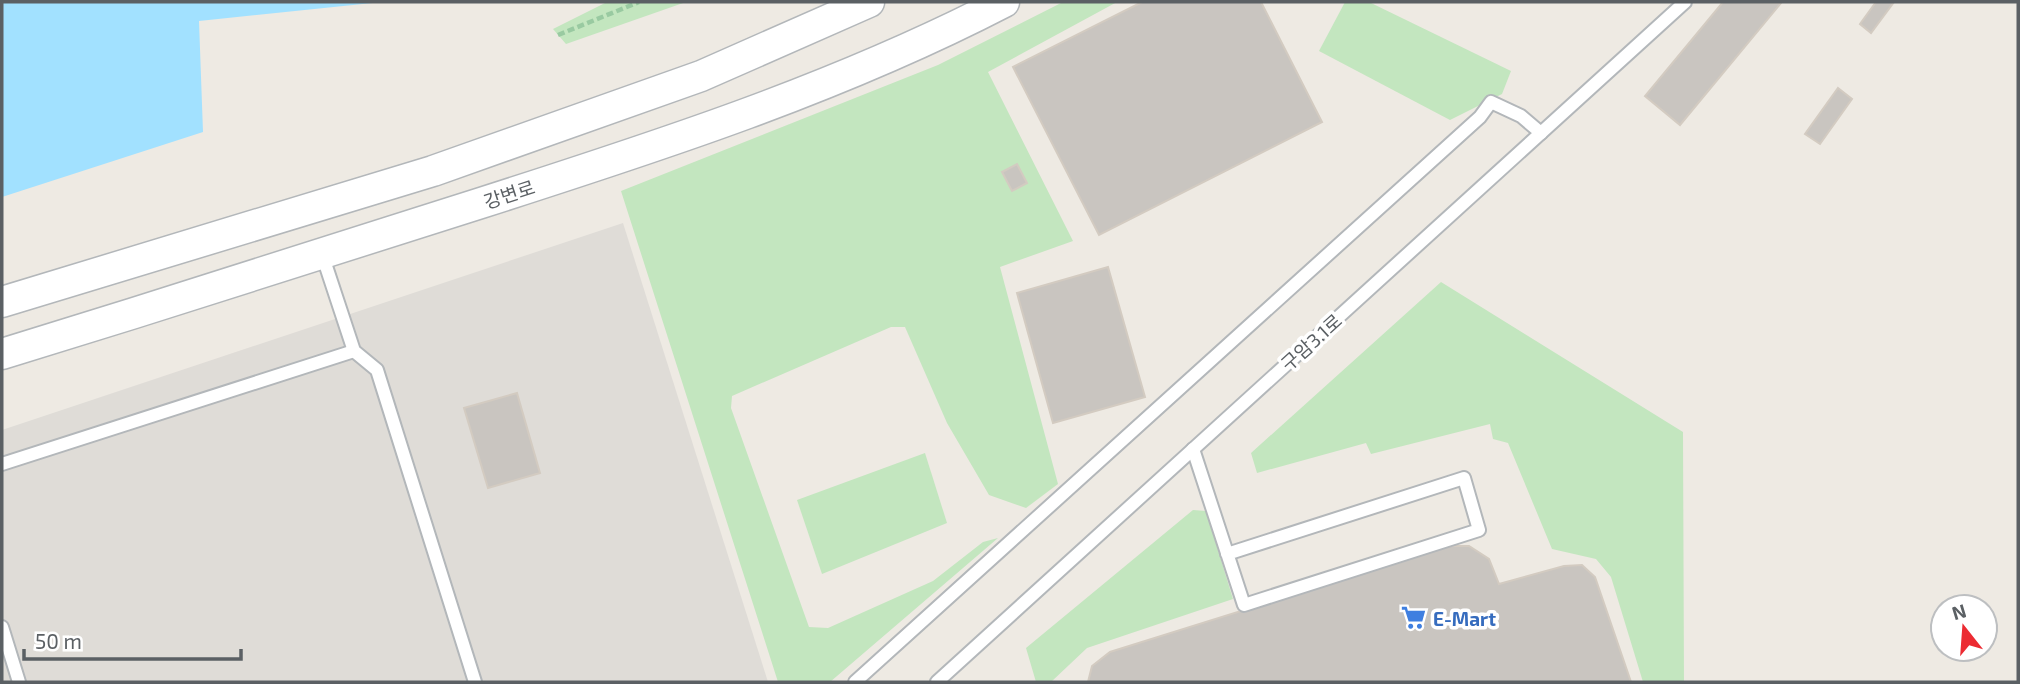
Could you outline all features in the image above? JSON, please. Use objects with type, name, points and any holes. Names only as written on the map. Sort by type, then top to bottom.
[{"type":"street","points":[[2,302],[433,172],[701,76],[869,2]]},
{"type":"street","name":"강변로","points":[[2,354],[648,149],[841,79],[1004,2]]},
{"type":"lane","name":"구암3.1로","points":[[937,682],[1685,2]]},
{"type":"lane","points":[[855,682],[1470,127],[1492,102],[1521,116],[1541,132]]},
{"type":"lane","points":[[322,254],[354,351],[377,370],[475,682]]},
{"type":"lane","points":[[2,464],[354,351]]},
{"type":"lane","points":[[1193,449],[1227,554],[1244,605],[1479,530],[1464,478],[1227,554]]},
{"type":"lane","points":[[2,627],[19,682]]},
{"type":"path","points":[[558,35],[639,2]]},
{"type":"shaded area","points":[[623,223],[768,682],[2,682],[2,430]]},
{"type":"green space","points":[[607,2],[686,2],[566,44],[553,29]]},
{"type":"green space","points":[[1063,2],[1117,2],[988,72],[1073,241],[1000,267],[1058,484],[1026,508],[989,495],[947,423],[905,327],[891,327],[732,396],[731,408],[809,627],[828,628],[933,581],[983,542],[998,538],[830,682],[778,682],[621,191],[938,65]]},
{"type":"green space","points":[[1345,2],[1369,2],[1511,71],[1502,94],[1450,120],[1319,51]]},
{"type":"green space","points":[[1441,282],[1683,432],[1684,682],[1643,682],[1611,577],[1596,559],[1552,549],[1508,443],[1493,439],[1490,424],[1371,454],[1366,443],[1257,473],[1251,453]]},
{"type":"green space","points":[[925,453],[947,523],[822,574],[797,500]]},
{"type":"green space","points":[[1193,510],[1206,511],[1233,599],[1087,648],[1051,682],[1036,682],[1026,648]]},
{"type":"water","points":[[2,2],[382,2],[199,21],[203,132],[2,197]]},
{"type":"building","points":[[1142,2],[1261,2],[1322,122],[1099,235],[1013,67]]},
{"type":"building","points":[[1723,2],[1781,3],[1680,125],[1645,96]]},
{"type":"building","points":[[1876,2],[1894,2],[1871,33],[1860,24]]},
{"type":"building","points":[[1838,88],[1852,99],[1820,144],[1805,134]]},
{"type":"building","points":[[1017,164],[1027,183],[1012,191],[1002,172]]},
{"type":"building","points":[[1108,267],[1145,397],[1053,423],[1017,293]]},
{"type":"building","points":[[517,393],[540,473],[488,488],[464,408]]},
{"type":"building","name":"E-Mart","points":[[1448,546],[1469,546],[1489,559],[1499,584],[1564,566],[1582,565],[1595,577],[1631,682],[1088,682],[1092,666],[1110,652]]},
{"type":"place","name":"E-Mart","points":[[1413,618]]}]
